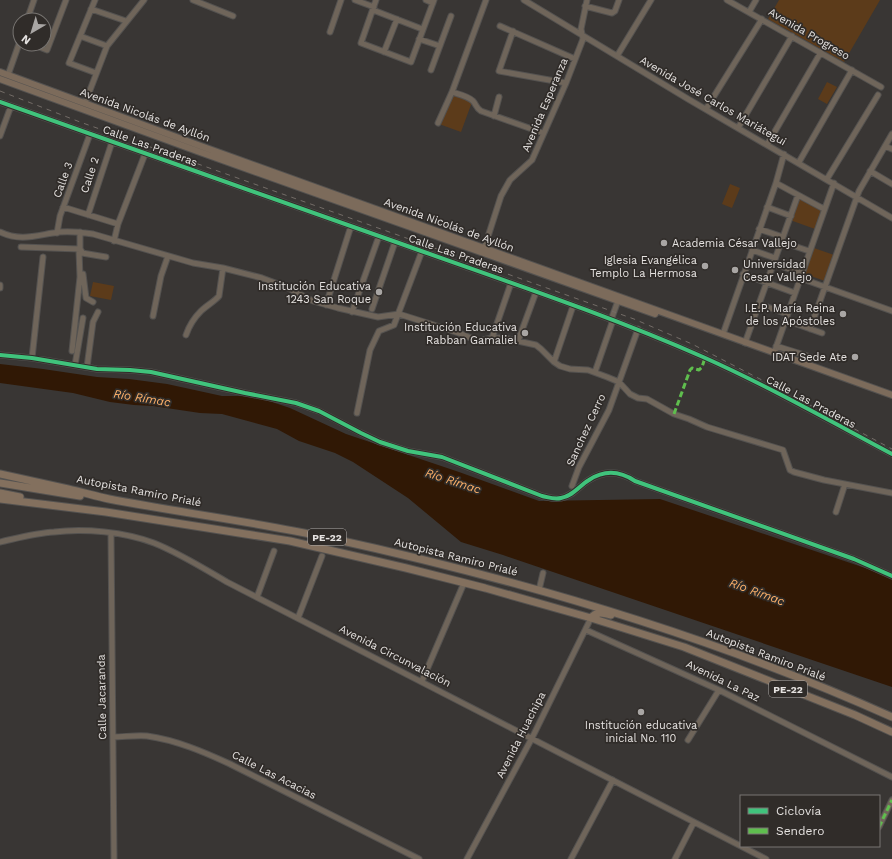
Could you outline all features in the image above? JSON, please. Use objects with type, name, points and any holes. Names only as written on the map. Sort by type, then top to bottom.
[{"type":"highway","name":"Autopista Ramiro Prialé","points":[[0,474],[108,498],[258,524],[408,555],[598,606],[755,661],[892,717]]},
{"type":"highway","points":[[0,483],[83,497],[108,498]]},
{"type":"highway","points":[[0,493],[106,512]]},
{"type":"highway","name":"Autopista Ramiro Prialé","points":[[0,499],[106,512],[290,541],[464,583],[591,618],[684,647],[848,712],[892,732]]},
{"type":"highway","points":[[0,502],[41,504]]},
{"type":"highway","points":[[591,618],[595,614],[601,613],[634,622],[650,623]]},
{"type":"main road","name":"Avenida Nicolás de Ayllón","points":[[0,72],[85,103],[198,148]]},
{"type":"main road","name":"Avenida Nicolás de Ayllón","points":[[0,79],[198,148],[892,399]]},
{"type":"main road","name":"Avenida Nicolás de Ayllón","points":[[618,299],[722,334],[892,395]]},
{"type":"street","points":[[30,12],[34,0]]},
{"type":"street","points":[[52,37],[66,0]]},
{"type":"street","points":[[95,0],[69,63],[96,73]]},
{"type":"street","points":[[85,103],[107,46],[144,0]]},
{"type":"street","points":[[193,0],[202,2],[233,16]]},
{"type":"street","points":[[330,32],[341,0]]},
{"type":"street","points":[[355,0],[422,29]]},
{"type":"street","points":[[376,0],[361,43],[411,62],[433,1],[426,0]]},
{"type":"street","points":[[438,123],[452,92],[486,0]]},
{"type":"street","name":"Avenida José Carlos Mariátegui","points":[[524,0],[892,218]]},
{"type":"street","points":[[533,6],[537,0]]},
{"type":"street","name":"Avenida Esperanza","points":[[482,250],[501,196],[510,180],[532,160],[566,83],[583,39],[581,29],[587,0]]},
{"type":"street","points":[[585,6],[612,13],[615,11],[619,0]]},
{"type":"street","points":[[617,56],[651,0]]},
{"type":"street","name":"Avenida Progreso","points":[[728,0],[881,86]]},
{"type":"street","points":[[749,12],[756,0]]},
{"type":"street","points":[[91,9],[126,21]]},
{"type":"street","points":[[431,70],[451,16]]},
{"type":"street","points":[[384,52],[397,19]]},
{"type":"street","points":[[706,109],[762,19]]},
{"type":"street","points":[[500,26],[575,60]]},
{"type":"street","points":[[513,31],[499,71],[566,83]]},
{"type":"street","points":[[80,36],[107,46]]},
{"type":"street","points":[[738,128],[792,36]]},
{"type":"street","points":[[419,39],[440,46]]},
{"type":"street","points":[[8,75],[16,52]]},
{"type":"street","points":[[767,145],[821,52]]},
{"type":"street","points":[[798,162],[852,70]]},
{"type":"street","points":[[452,92],[471,99],[474,101],[478,109],[543,133]]},
{"type":"street","points":[[827,179],[878,95]]},
{"type":"street","points":[[494,116],[499,97]]},
{"type":"street","name":"Calle Las Praderas","points":[[0,102],[638,329],[732,371],[892,454]]},
{"type":"street","points":[[0,136],[11,106]]},
{"type":"street","name":"Calle 3","points":[[57,232],[63,207],[90,134]]},
{"type":"street","points":[[810,329],[856,197],[892,134]]},
{"type":"street","name":"Calle 2","points":[[88,215],[112,142]]},
{"type":"street","points":[[885,146],[892,149]]},
{"type":"street","points":[[114,241],[118,224],[145,154]]},
{"type":"street","points":[[722,334],[776,183],[784,154]]},
{"type":"street","points":[[870,171],[892,184]]},
{"type":"street","points":[[776,183],[824,209]]},
{"type":"street","points":[[774,353],[834,183]]},
{"type":"street","points":[[745,343],[798,195]]},
{"type":"street","points":[[63,207],[118,224]]},
{"type":"street","points":[[767,207],[791,216]]},
{"type":"street","points":[[326,305],[351,226]]},
{"type":"street","points":[[760,229],[809,251]]},
{"type":"street","points":[[0,232],[18,238],[57,232],[80,232],[193,264],[223,268],[262,278],[286,287],[313,301],[352,312],[378,317],[399,314],[459,333],[478,341],[492,338],[504,338],[536,345],[560,366],[570,369],[595,372],[619,382],[630,394],[638,398],[647,399],[674,414],[707,427],[783,450],[790,470],[794,472],[824,480],[892,493]]},
{"type":"street","points":[[80,232],[85,295],[86,298],[93,302]]},
{"type":"street","points":[[352,312],[379,236]]},
{"type":"street","points":[[372,309],[395,242]]},
{"type":"street","points":[[20,247],[81,251],[106,257]]},
{"type":"street","points":[[752,250],[825,287],[892,311]]},
{"type":"street","points":[[72,351],[80,276],[81,251]]},
{"type":"street","points":[[357,413],[370,350],[379,332],[392,326],[399,314],[422,251]]},
{"type":"street","points":[[153,316],[160,283],[168,256]]},
{"type":"street","points":[[32,358],[44,257]]},
{"type":"street","points":[[186,336],[195,318],[219,296],[223,268]]},
{"type":"street","points":[[743,274],[795,293]]},
{"type":"street","points":[[492,338],[511,283]]},
{"type":"street","points":[[518,341],[536,292]]},
{"type":"street","points":[[595,372],[618,299]]},
{"type":"street","points":[[759,304],[788,314]]},
{"type":"street","points":[[554,362],[573,306]]},
{"type":"street","points":[[87,367],[93,322],[98,312]]},
{"type":"street","points":[[75,365],[83,318]]},
{"type":"street","points":[[785,320],[822,333]]},
{"type":"street","name":"Sanchez Cerro","points":[[572,486],[579,467],[608,410],[638,329]]},
{"type":"street","points":[[776,346],[814,358]]},
{"type":"street","points":[[0,355],[32,358],[87,367],[151,372],[296,403],[319,411],[380,442],[408,451],[442,458],[542,496],[554,499],[569,495],[589,480],[606,472],[620,474],[635,481],[854,559],[892,576]]},
{"type":"street","points":[[836,512],[845,484]]},
{"type":"street","name":"Avenida Circunvalación","points":[[0,542],[58,531],[82,531],[135,538],[159,545],[740,846]]},
{"type":"street","name":"Calle Jacaranda","points":[[111,534],[114,859]]},
{"type":"street","points":[[257,597],[274,551]]},
{"type":"street","points":[[298,618],[322,556]]},
{"type":"street","points":[[539,590],[543,573]]},
{"type":"street","points":[[422,681],[464,583]]},
{"type":"street","name":"Avenida Huachipa","points":[[467,859],[532,738],[591,618]]},
{"type":"street","name":"Avenida La Paz","points":[[586,630],[719,690],[892,777]]},
{"type":"street","points":[[688,740],[719,690]]},
{"type":"street","name":"Calle Las Acacias","points":[[113,737],[147,736],[187,746],[205,753],[230,764],[419,859]]},
{"type":"street","points":[[572,859],[613,780]]},
{"type":"street","points":[[880,824],[892,800]]},
{"type":"street","points":[[675,859],[694,822]]},
{"type":"street","name":"Avenida Circunvalación","points":[[743,847],[766,859]]},
{"type":"shaded area","points":[[779,0],[880,0],[844,62],[768,19]]},
{"type":"shaded area","points":[[827,82],[837,87],[827,104],[818,99]]},
{"type":"shaded area","points":[[450,94],[472,102],[461,132],[439,124]]},
{"type":"shaded area","points":[[730,184],[740,188],[732,208],[722,204]]},
{"type":"shaded area","points":[[799,197],[822,209],[815,229],[790,220]]},
{"type":"shaded area","points":[[814,248],[834,255],[825,281],[805,274]]},
{"type":"shaded area","points":[[93,282],[114,286],[111,300],[90,296]]},
{"type":"water","name":"Río Rímac","points":[[0,364],[97,377],[167,384],[222,396],[257,397],[290,408],[346,434],[539,501],[660,499],[880,573],[892,579],[892,687],[461,542],[408,498],[353,462],[335,453],[299,441],[277,429],[222,414],[200,413],[153,406],[110,402],[73,393],[0,383]]},
{"type":"railway","points":[[0,91],[80,122],[634,319],[692,344],[892,449]]},
{"type":"marked path","points":[[674,414],[690,370],[692,368],[699,370],[702,367],[705,358]]},
{"type":"marked path","points":[[880,825],[892,800]]},
{"type":"cycle path","points":[[0,102],[589,311],[703,357],[799,404],[892,454]]},
{"type":"cycle path","points":[[0,355],[32,358],[97,369],[151,372],[296,403],[319,411],[380,442],[408,451],[442,457],[542,496],[551,498],[558,499],[565,497],[585,482],[606,473],[624,475],[635,481],[854,559],[892,576]]},
{"type":"place","name":"Academia César Vallejo","points":[[664,243]]},
{"type":"place","name":"Iglesia Evangélica Templo La Hermosa","points":[[705,266]]},
{"type":"place","name":"Universidad Cesar Vallejo","points":[[735,270]]},
{"type":"place","name":"Institución Educativa 1243 San Roque","points":[[379,292]]},
{"type":"place","name":"I.E.P. María Reina de los Apóstoles","points":[[843,314]]},
{"type":"place","name":"Institución Educativa Rabban Gamaliel","points":[[525,333]]},
{"type":"place","name":"IDAT Sede Ate","points":[[855,357]]},
{"type":"place","name":"Institución educativa inicial No. 110","points":[[641,712]]}]
